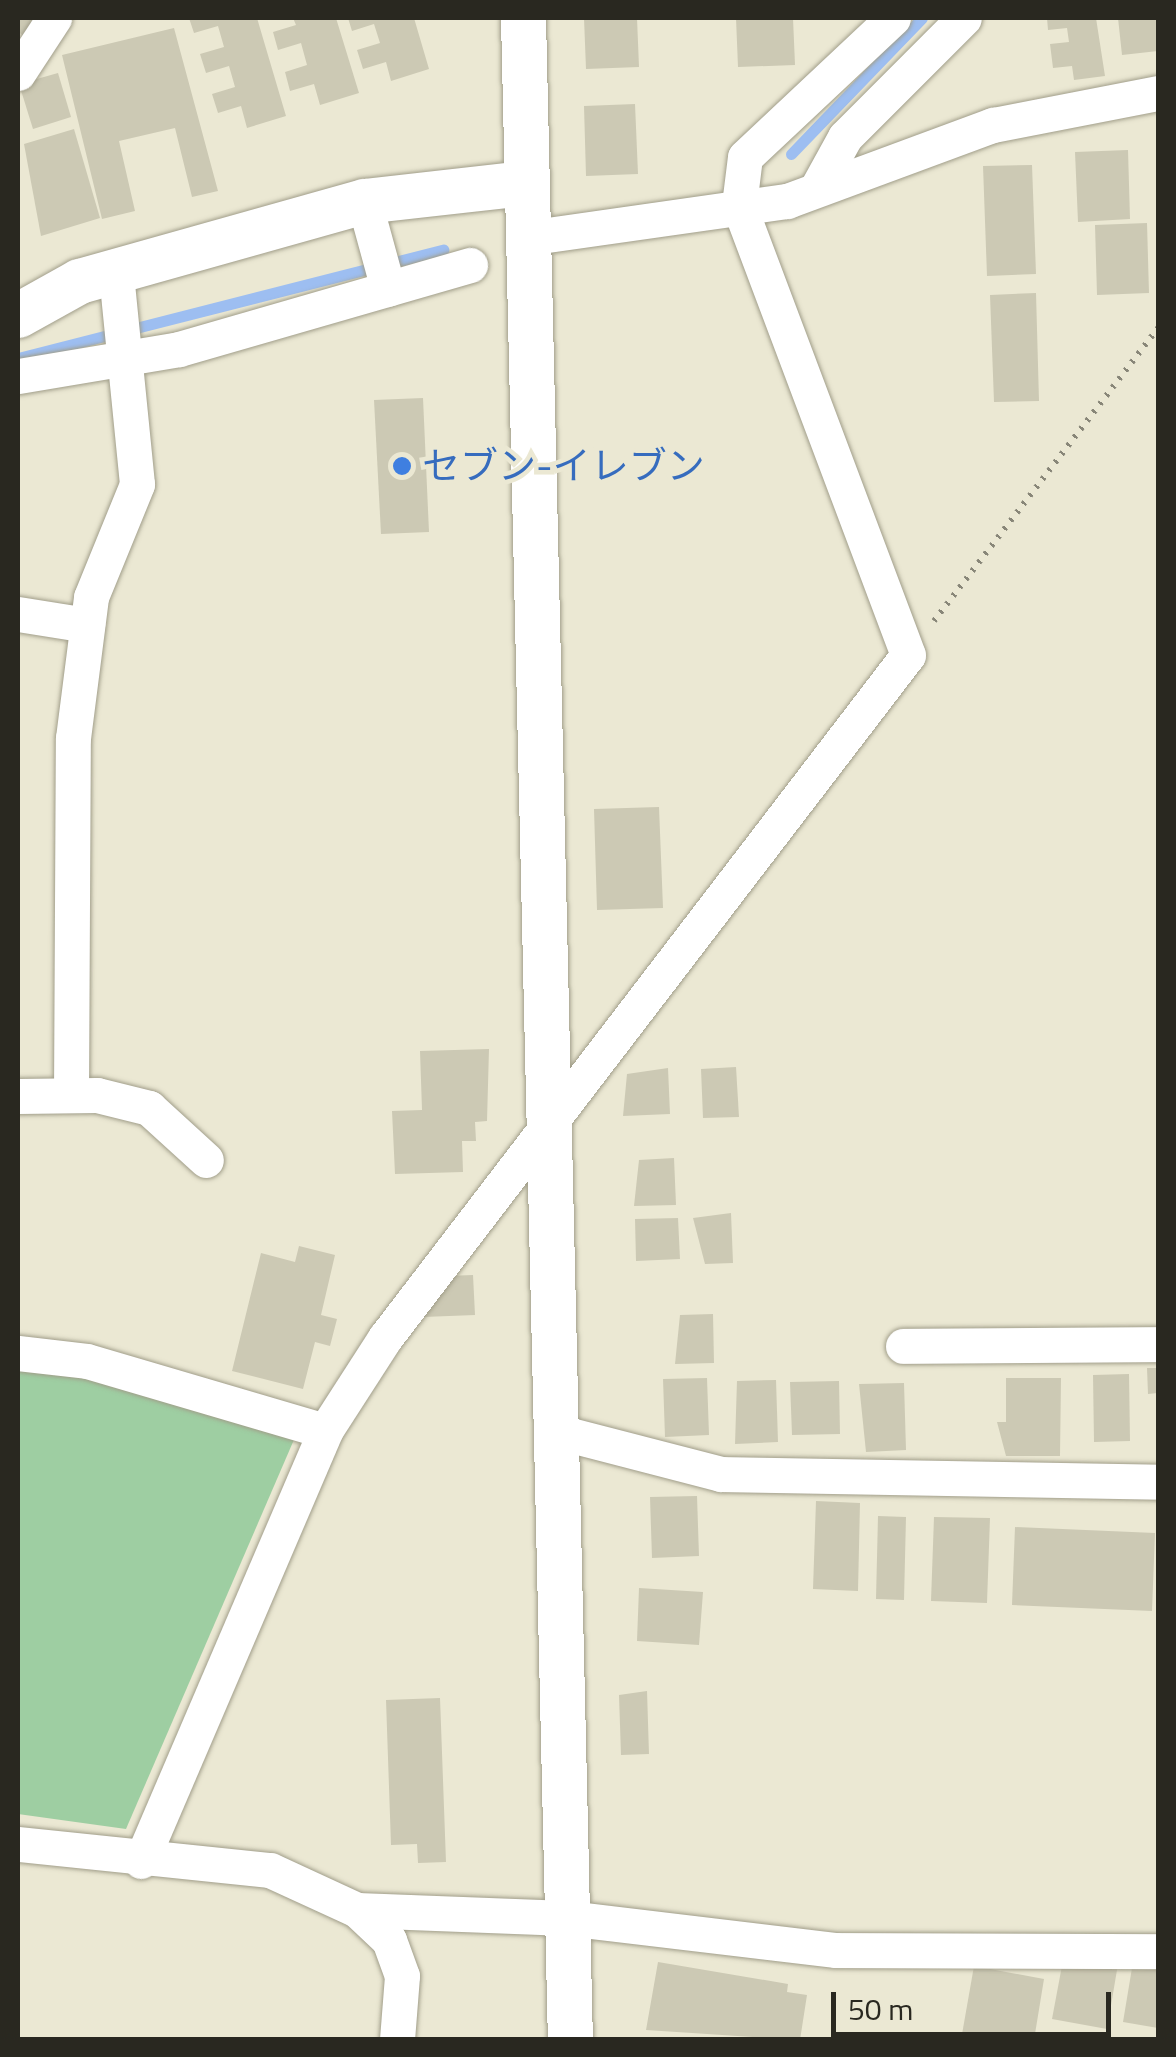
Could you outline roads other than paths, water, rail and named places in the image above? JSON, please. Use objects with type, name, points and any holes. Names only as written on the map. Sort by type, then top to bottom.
[{"type":"street","points":[[18,73],[54,18]]},
{"type":"street","points":[[523,18],[570,2040]]},
{"type":"street","points":[[142,1861],[325,1430],[547,1123],[908,655],[739,205],[745,157],[894,18]]},
{"type":"street","points":[[817,188],[845,137],[964,18]]},
{"type":"street","points":[[526,238],[678,222],[817,188],[992,126],[1158,93]]},
{"type":"street","points":[[18,315],[116,272],[364,201],[525,183]]},
{"type":"street","points":[[364,201],[384,273]]},
{"type":"street","points":[[18,376],[126,339],[384,273],[470,266]]},
{"type":"street","points":[[71,1095],[73,738],[87,624],[135,503],[126,339],[116,272]]},
{"type":"street","points":[[18,614],[87,624]]},
{"type":"street","points":[[18,1096],[71,1095],[149,1108],[206,1160]]},
{"type":"street","points":[[903,1346],[1158,1344]]},
{"type":"street","points":[[18,1354],[87,1361],[325,1430]]},
{"type":"street","points":[[555,1431],[722,1474],[1158,1482]]},
{"type":"street","points":[[18,1844],[142,1861],[270,1870],[357,1910],[389,1940],[402,1976],[397,2040]]},
{"type":"street","points":[[357,1910],[567,1918],[836,1950],[1158,1952]]},
{"type":"waterway","points":[[791,154],[922,18]]},
{"type":"waterway","points":[[18,358],[443,250]]},
{"type":"place","name":"セブン-イレブン","points":[[402,466]]}]
